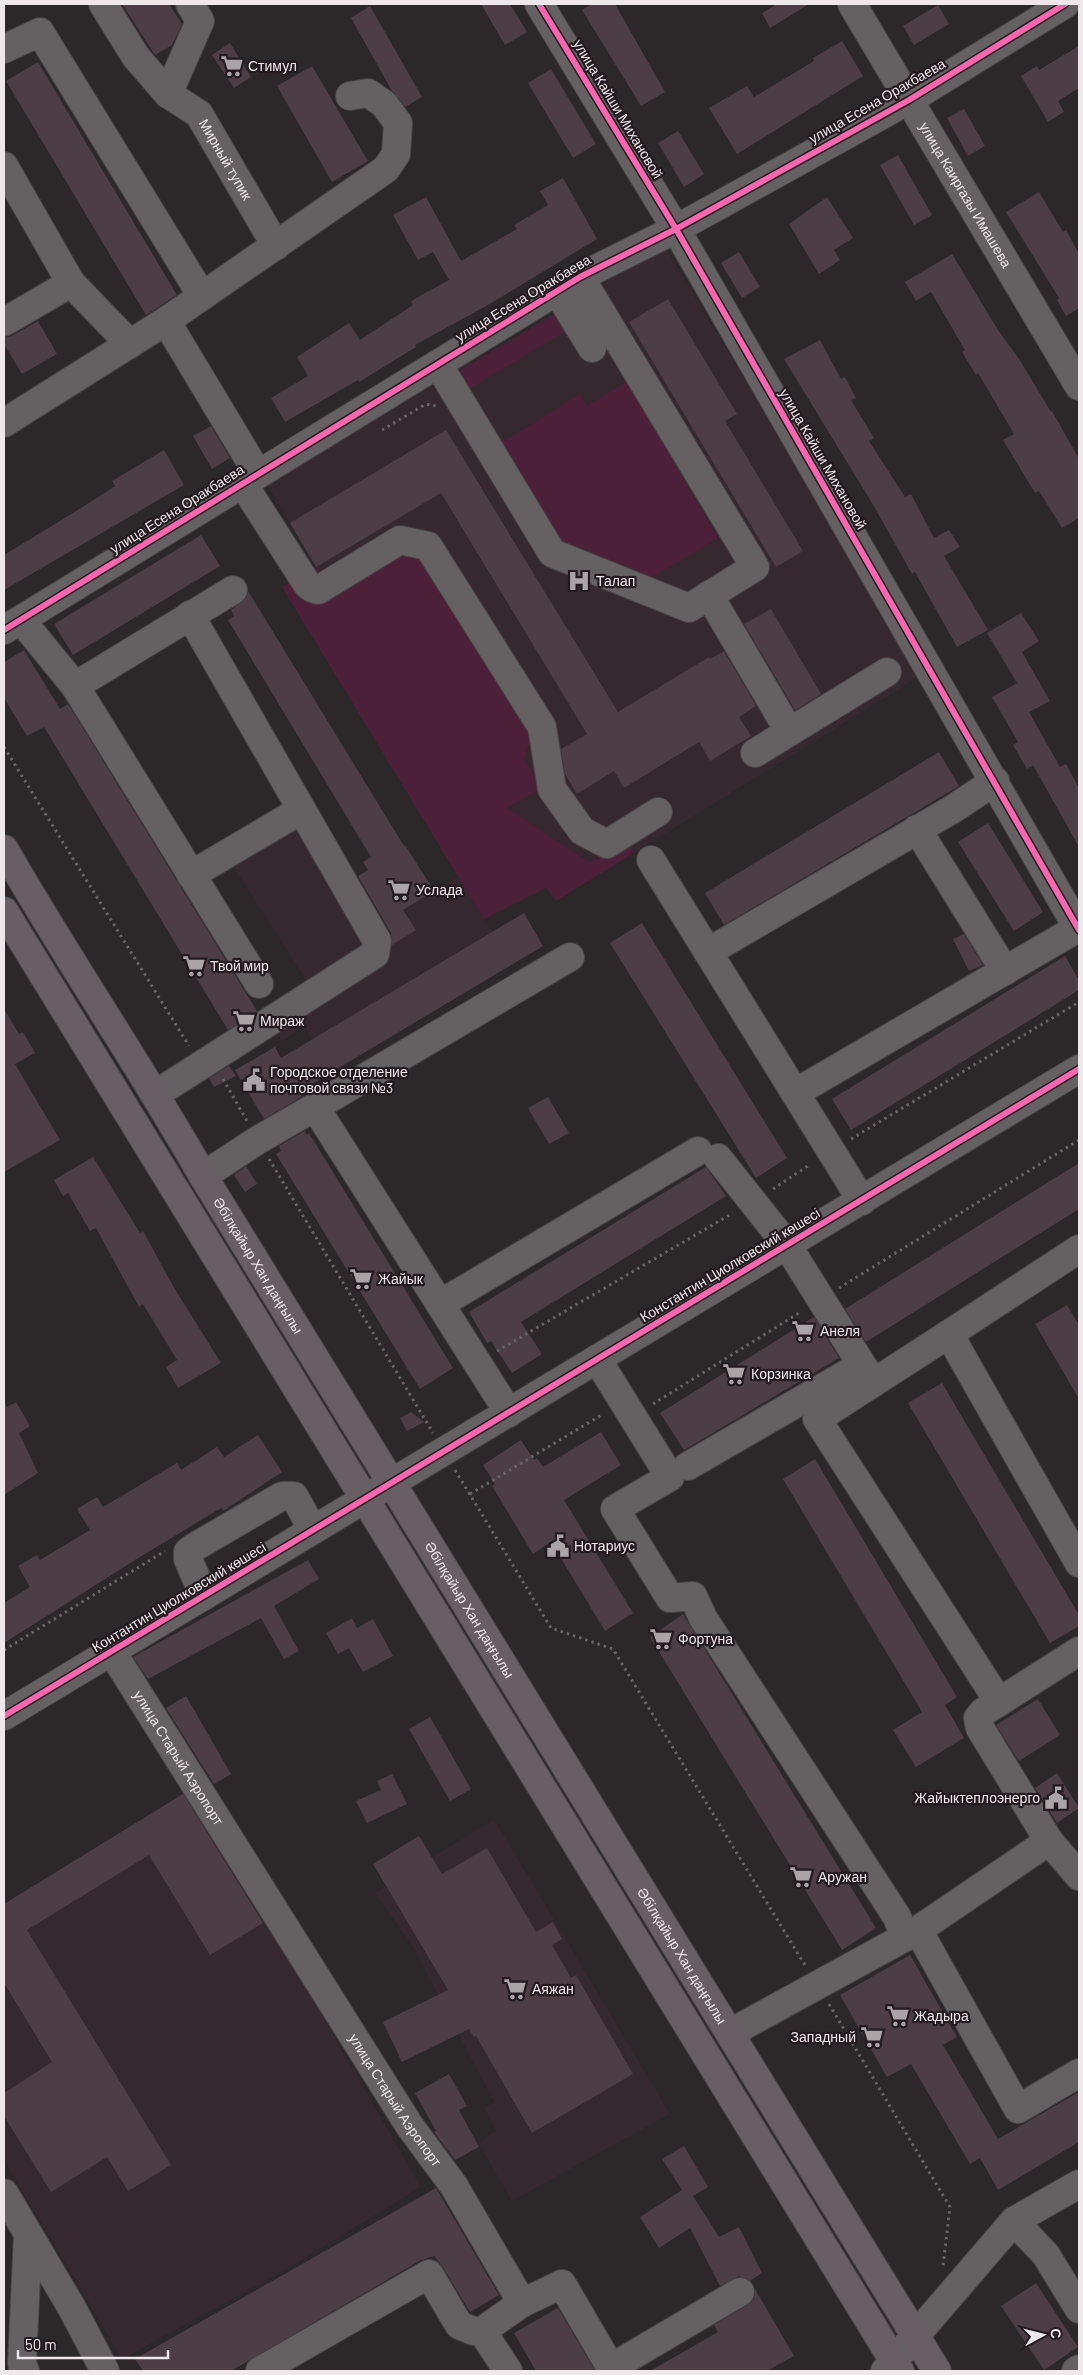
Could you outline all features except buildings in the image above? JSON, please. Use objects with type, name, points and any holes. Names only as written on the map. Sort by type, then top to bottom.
[{"type":"main road","name":"Әбілқайыр Хан даңғылы","points":[[4,848],[29,892],[156,1094],[203,1176],[937,2371]]},
{"type":"main road","points":[[4,911],[366,1499],[893,2368]]},
{"type":"street","name":"Мирный тупик","points":[[103,4],[136,57],[168,94],[198,114],[276,246]]},
{"type":"street","points":[[168,94],[200,20],[190,4]]},
{"type":"street","name":"улица Кайши Михановой","points":[[539,4],[676,229],[995,781],[1078,929]]},
{"type":"street","name":"улица Каиргазы Имашева","points":[[852,4],[1079,386]]},
{"type":"street","name":"улица Есена Оракбаева","points":[[12,625],[569,284],[676,229],[909,100],[1065,4]]},
{"type":"street","points":[[4,50],[40,32],[202,296]]},
{"type":"street","points":[[4,423],[166,321],[386,169],[396,154],[398,123],[384,104],[368,92],[350,96]]},
{"type":"street","points":[[4,166],[71,283],[130,344]]},
{"type":"street","points":[[4,322],[71,283]]},
{"type":"street","points":[[569,284],[592,348]]},
{"type":"street","points":[[438,364],[552,553],[689,608],[755,567],[569,284]]},
{"type":"street","points":[[166,321],[307,584],[318,590],[400,540],[428,546],[542,727],[552,789],[582,831],[606,844],[658,812]]},
{"type":"street","points":[[75,686],[233,590]]},
{"type":"street","points":[[709,595],[789,731]]},
{"type":"street","points":[[156,1094],[375,954],[377,941],[190,615]]},
{"type":"street","points":[[12,625],[75,686],[259,984]]},
{"type":"street","points":[[755,753],[887,672]]},
{"type":"street","points":[[708,952],[995,781]]},
{"type":"street","points":[[192,875],[301,810]]},
{"type":"street","points":[[917,829],[1005,971]]},
{"type":"street","points":[[651,860],[862,1201]]},
{"type":"street","points":[[795,1093],[1078,929]]},
{"type":"street","points":[[203,1176],[258,1140],[570,957]]},
{"type":"street","name":"Константин Циолковский көшесі","points":[[366,1499],[1079,1069]]},
{"type":"street","points":[[315,1107],[509,1413]]},
{"type":"street","points":[[440,1304],[708,1154],[753,1202],[788,1245],[867,1374]]},
{"type":"street","points":[[688,1466],[949,1334],[1076,1258]]},
{"type":"street","points":[[949,1334],[1079,1564]]},
{"type":"street","points":[[597,1360],[670,1477],[615,1509],[670,1598],[693,1596],[704,1618],[897,1916],[912,1934],[1018,2109],[1079,2073]]},
{"type":"street","points":[[867,1374],[817,1419],[999,1702]]},
{"type":"street","points":[[204,1596],[188,1559],[188,1552],[193,1548],[282,1496],[294,1496],[313,1530]]},
{"type":"street","name":"Контантин Циолковский көшесі","points":[[4,1716],[366,1499]]},
{"type":"street","points":[[1079,1650],[983,1712],[978,1718],[980,1728],[1049,1841],[1079,1876]]},
{"type":"street","name":"улица Старый Аэропорт","points":[[112,1652],[409,2126],[454,2186],[522,2303]]},
{"type":"street","points":[[732,2037],[743,2026],[912,1934],[1049,1841]]},
{"type":"street","points":[[893,2368],[915,2335],[1014,2221],[1079,2184]]},
{"type":"street","points":[[4,2193],[72,2308],[105,2371]]},
{"type":"street","points":[[1014,2221],[1046,2255],[1079,2309]]},
{"type":"street","points":[[19,2369],[28,2234]]},
{"type":"street","points":[[260,2371],[429,2274],[458,2325],[482,2331],[508,2371]]},
{"type":"street","points":[[482,2331],[522,2303],[562,2284],[611,2368],[740,2292]]},
{"type":"path","points":[[382,430],[426,404],[466,411]]},
{"type":"path","points":[[4,747],[201,1066],[222,1078],[444,1452],[552,1628],[613,1649],[950,2207],[942,2273]]},
{"type":"path","points":[[477,1363],[753,1202],[831,1151],[1079,1002]]},
{"type":"path","points":[[470,1494],[613,1408],[633,1417],[1079,1140]]},
{"type":"path","points":[[4,1650],[177,1544],[188,1559]]},
{"type":"shaded area","name":"Талап","points":[[665,247],[922,675],[556,901],[546,888],[484,919],[492,932],[312,1040],[304,1026],[282,1042],[265,1015],[308,983],[233,866],[297,828],[388,947],[415,930],[403,910],[458,877],[282,587],[316,567],[267,485]]},
{"type":"shaded area","points":[[561,310],[571,328],[467,390],[456,373]]},
{"type":"shaded area","points":[[627,382],[718,538],[653,577],[555,538],[500,444],[580,394],[587,406]]},
{"type":"shaded area","points":[[406,551],[428,560],[532,734],[524,759],[541,788],[507,808],[589,862],[626,845],[635,852],[556,901],[546,888],[484,919],[282,587],[316,567],[341,591]]},
{"type":"shaded area","points":[[187,1791],[268,1922],[421,2187],[282,2272],[122,2359],[4,2160],[4,1904]]},
{"type":"shaded area","name":"Аяжан","points":[[494,1819],[670,2114],[512,2201],[478,2143],[496,2131],[484,2108],[494,2102],[412,1945],[375,1893]]},
{"type":"cycle path","points":[[539,4],[676,229],[1079,930]]},
{"type":"cycle path","points":[[4,630],[580,277],[676,229],[909,100],[1065,4]]},
{"type":"cycle path","points":[[4,1716],[1079,1069]]},
{"type":"place","name":"Стимул","points":[[232,66]]},
{"type":"place","name":"Талап","points":[[579,581]]},
{"type":"place","name":"Услада","points":[[399,890]]},
{"type":"place","name":"Твой мир","points":[[194,966]]},
{"type":"place","name":"Мираж","points":[[244,1021]]},
{"type":"place","name":"Городское отделение почтовой связи №3","points":[[254,1080]]},
{"type":"place","name":"Жайык","points":[[361,1279]]},
{"type":"place","name":"Анеля","points":[[803,1331]]},
{"type":"place","name":"Корзинка","points":[[734,1374]]},
{"type":"place","name":"Нотариус","points":[[558,1546]]},
{"type":"place","name":"Фортуна","points":[[661,1639]]},
{"type":"place","name":"Жайыктеплоэнерго","points":[[1056,1798]]},
{"type":"place","name":"Аружан","points":[[801,1877]]},
{"type":"place","name":"Аяжан","points":[[515,1989]]},
{"type":"place","name":"Жадыра","points":[[898,2016]]},
{"type":"place","name":"Западный","points":[[872,2037]]}]
